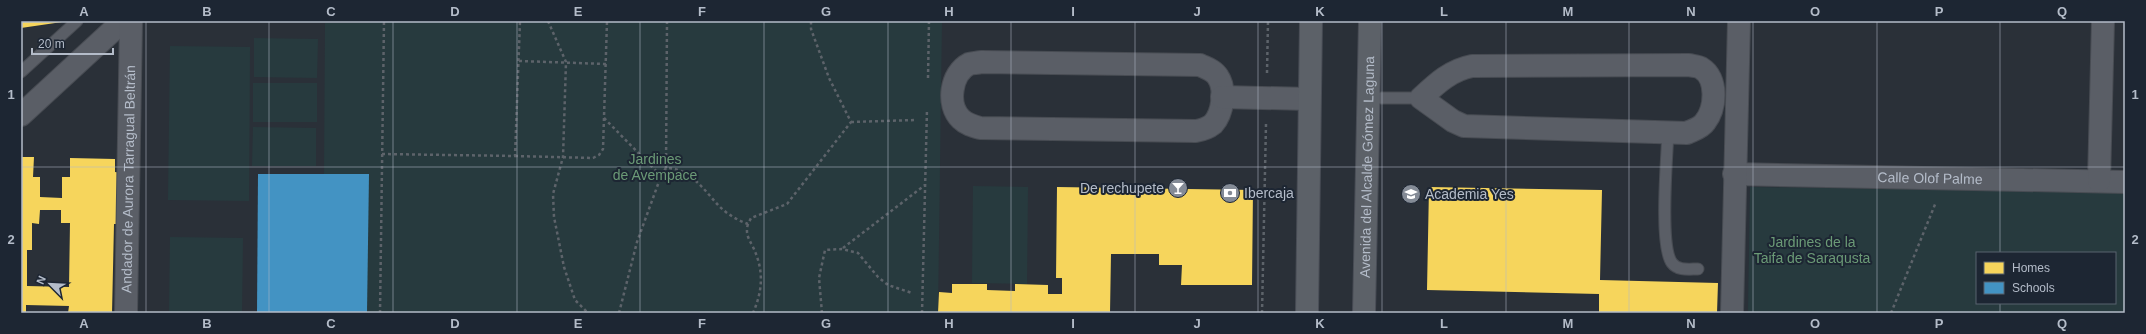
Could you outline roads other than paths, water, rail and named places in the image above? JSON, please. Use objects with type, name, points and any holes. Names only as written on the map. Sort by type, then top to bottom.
[{"type":"main road","points":[[1307,313],[1311,21]]},
{"type":"main road","name":"Avenida del Alcalde Gómez Laguna","points":[[1364,313],[1370,21]]},
{"type":"street","points":[[21,115],[123,21]]},
{"type":"street","name":"Andador de Aurora Tarragual Beltrán","points":[[126,313],[131,21]]},
{"type":"street","points":[[1732,313],[1734,174],[1739,21]]},
{"type":"street","points":[[2099,181],[2103,21]]},
{"type":"street","points":[[981,62],[1200,65],[1210,69],[1218,76],[1221,84],[1222,97],[1219,115],[1212,124],[1204,129],[1196,131],[980,128],[967,124],[959,117],[954,108],[952,95],[955,79],[962,69],[970,64],[981,62]]},
{"type":"street","points":[[1689,65],[1701,67],[1710,76],[1712,84],[1710,113],[1704,123],[1687,133],[1464,126],[1453,121],[1421,98],[1448,75],[1461,68],[1472,66],[1689,65]]},
{"type":"street","points":[[1222,97],[1309,99]]},
{"type":"street","name":"Calle Olof Palme","points":[[1734,174],[2125,182]]},
{"type":"lane","points":[[21,72],[77,21]]},
{"type":"lane","points":[[1369,98],[1421,98]]},
{"type":"lane","points":[[1668,132],[1665,207],[1669,255],[1673,263],[1680,268],[1698,269]]},
{"type":"place","name":"De rechupete","points":[[1178,188]]},
{"type":"place","name":"Ibercaja","points":[[1230,193]]},
{"type":"place","name":"Academia Yes","points":[[1411,194]]},
{"type":"park label","name":"Jardines de Avempace","points":[[655,168]]},
{"type":"park label","name":"Jardines de la Taifa de Saraqusta","points":[[1812,250]]}]
